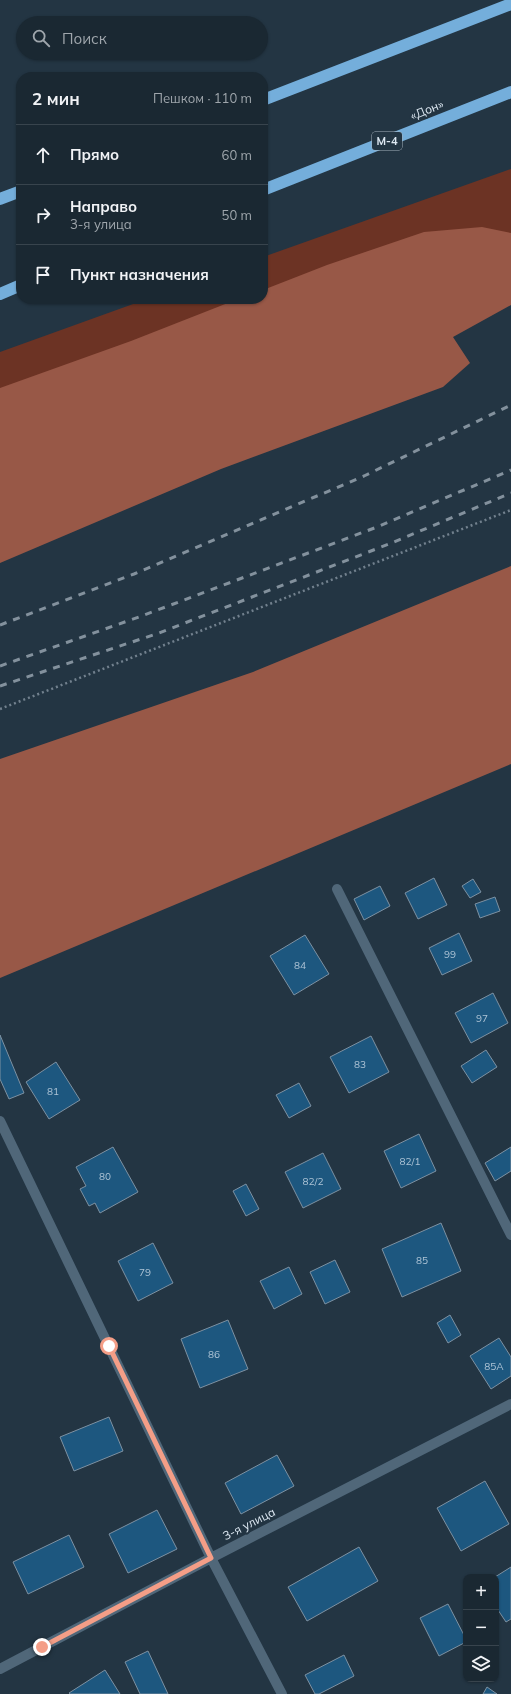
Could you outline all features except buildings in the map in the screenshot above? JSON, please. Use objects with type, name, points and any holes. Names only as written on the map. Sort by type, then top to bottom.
[{"type":"highway","points":[[268,98],[511,4]]},
{"type":"highway","name":"«Дон»","points":[[268,188],[511,92]]},
{"type":"highway","points":[[0,199],[16,193]]},
{"type":"highway","points":[[0,294],[16,287]]},
{"type":"lane","points":[[337,889],[511,1235]]},
{"type":"lane","points":[[0,1121],[211,1558],[282,1694]]},
{"type":"lane","name":"3-я улица","points":[[0,1669],[211,1558],[511,1404]]},
{"type":"path","points":[[0,709],[511,510]]},
{"type":"shaded area","points":[[511,169],[511,289],[0,498],[0,352],[133,304],[268,304],[268,255]]},
{"type":"shaded area","points":[[482,227],[511,233],[511,305],[453,337],[470,363],[443,387],[221,469],[0,563],[0,388],[131,341],[225,304],[268,304],[268,288],[327,265],[424,232]]},
{"type":"shaded area","points":[[511,566],[511,764],[0,978],[0,759],[253,672]]},
{"type":"railway","points":[[0,625],[134,574],[364,476],[511,405]]},
{"type":"railway","points":[[0,666],[139,617],[377,527],[511,470]]},
{"type":"railway","points":[[0,686],[159,633],[389,544],[511,493]]},
{"type":"route","points":[[42,1647],[211,1558],[109,1346]]}]
